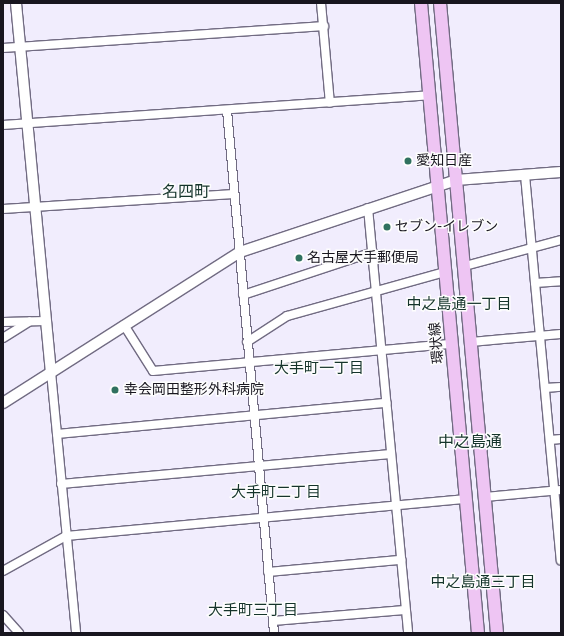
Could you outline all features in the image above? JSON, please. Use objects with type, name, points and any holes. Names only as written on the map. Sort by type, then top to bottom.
[{"type":"main road","name":"環状線","points":[[421,3],[428,96],[438,186],[478,633]]},
{"type":"main road","points":[[440,3],[497,633]]},
{"type":"street","points":[[16,3],[76,633]]},
{"type":"street","points":[[322,3],[330,103]]},
{"type":"street","points":[[3,48],[20,49],[324,26]]},
{"type":"street","points":[[3,125],[27,125],[428,96]]},
{"type":"street","points":[[227,110],[274,633]]},
{"type":"street","points":[[3,403],[240,252],[368,208],[456,180],[561,172]]},
{"type":"street","points":[[525,175],[550,440],[558,490],[561,560]]},
{"type":"street","points":[[3,209],[234,194]]},
{"type":"street","points":[[368,208],[408,633]]},
{"type":"street","points":[[465,266],[561,240]]},
{"type":"street","points":[[243,295],[373,252]]},
{"type":"street","points":[[248,342],[287,316],[446,272]]},
{"type":"street","points":[[535,283],[561,281]]},
{"type":"street","points":[[3,338],[30,321]]},
{"type":"street","points":[[3,322],[46,321]]},
{"type":"street","points":[[124,325],[153,371],[452,344]]},
{"type":"street","points":[[471,342],[561,334]]},
{"type":"street","points":[[545,388],[561,387]]},
{"type":"street","points":[[57,434],[386,403]]},
{"type":"street","points":[[550,440],[561,438]]},
{"type":"street","points":[[61,484],[391,454]]},
{"type":"street","points":[[485,497],[558,490]]},
{"type":"street","points":[[3,571],[66,536],[466,499]]},
{"type":"street","points":[[268,572],[401,560]]},
{"type":"street","points":[[273,621],[405,610]]},
{"type":"street","points":[[3,615],[18,632]]},
{"type":"place","name":"愛知日産","points":[[408,161]]},
{"type":"place","name":"セブン-イレブン","points":[[387,227]]},
{"type":"place","name":"名古屋大手郵便局","points":[[299,258]]},
{"type":"place","name":"幸会岡田整形外科病院","points":[[115,390]]},
{"type":"district","name":"名四町","points":[[186,192]]},
{"type":"district","name":"中之島通一丁目","points":[[459,305]]},
{"type":"district","name":"大手町一丁目","points":[[319,369]]},
{"type":"district","name":"中之島通","points":[[470,442]]},
{"type":"district","name":"大手町二丁目","points":[[276,493]]},
{"type":"district","name":"中之島通三丁目","points":[[483,583]]},
{"type":"district","name":"大手町三丁目","points":[[253,611]]}]
